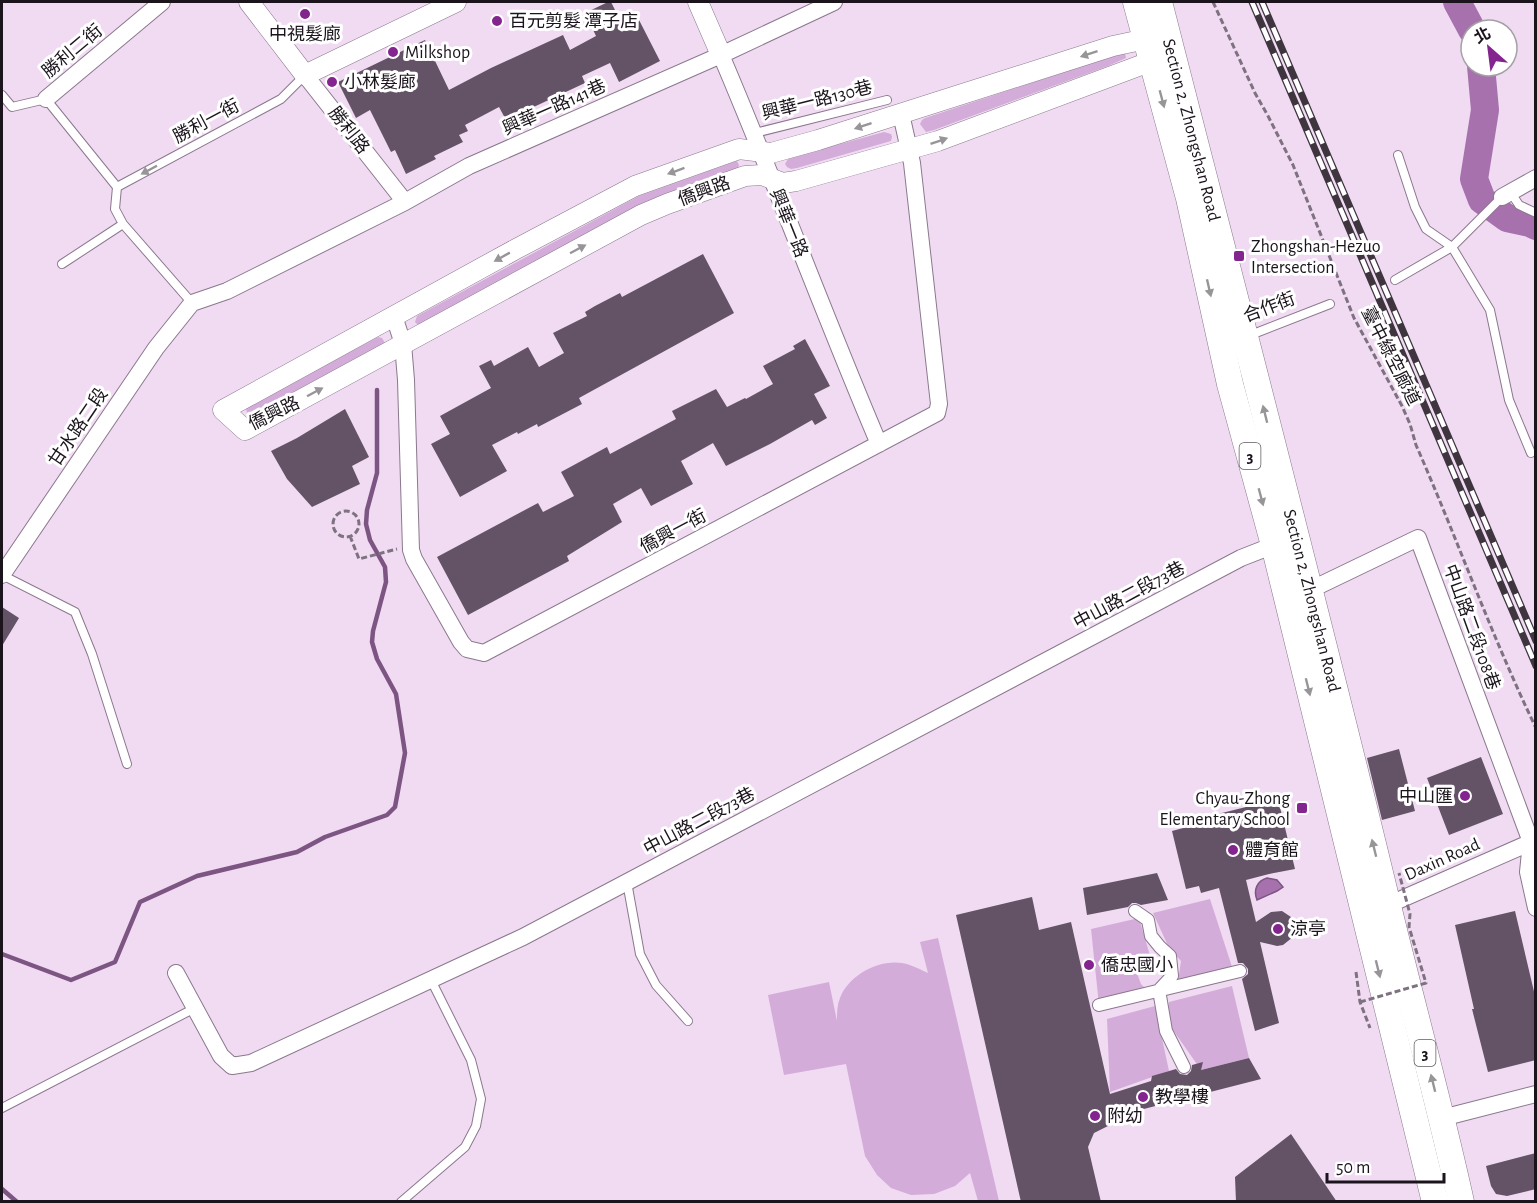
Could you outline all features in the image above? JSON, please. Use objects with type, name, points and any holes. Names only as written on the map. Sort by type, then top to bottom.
[{"type":"main road","name":"Section 2, Zhongshan Road","points":[[1136,2],[1189,198],[1310,590],[1435,1202]]},
{"type":"main road","name":"Section 2, Zhongshan Road","points":[[1159,2],[1234,341],[1230,384],[1376,908],[1442,1118],[1461,1202]]},
{"type":"street","name":"勝利二街","points":[[46,99],[162,2]]},
{"type":"street","name":"勝利路","points":[[249,2],[405,202]]},
{"type":"street","points":[[305,75],[456,2]]},
{"type":"street","name":"興華一路","points":[[698,2],[755,133],[879,444]]},
{"type":"street","name":"興華一路141巷","points":[[192,303],[227,291],[405,202],[469,166],[721,55],[834,2]]},
{"type":"street","name":"僑興路","points":[[1113,46],[1149,50],[938,141],[795,182],[783,183],[762,175],[745,176],[650,211],[245,430],[222,410],[634,186],[739,149],[771,153],[810,143],[1113,46]]},
{"type":"street","name":"僑興一街","points":[[394,316],[403,344],[406,380],[411,550],[461,642],[467,649],[484,653],[937,413],[939,404],[912,163],[900,114]]},
{"type":"street","points":[[1507,195],[1536,178]]},
{"type":"street","name":"甘水路二段","points":[[2,575],[156,348],[192,303]]},
{"type":"street","name":"中山路二段108巷","points":[[1310,590],[1418,538],[1533,841]]},
{"type":"street","name":"中山路二段73巷","points":[[176,973],[221,1056],[232,1066],[251,1063],[523,937],[1241,558],[1274,545]]},
{"type":"street","points":[[1533,841],[1528,872],[1536,908]]},
{"type":"street","name":"Daxin Road","points":[[1376,908],[1533,841]]},
{"type":"street","points":[[1135,911],[1148,920],[1151,936],[1170,956],[1172,975],[1159,990]]},
{"type":"street","points":[[1099,1005],[1240,971]]},
{"type":"street","points":[[1159,990],[1166,1031],[1184,1067]]},
{"type":"street","points":[[1442,1118],[1536,1094]]},
{"type":"lane","name":"勝利一街","points":[[117,187],[281,99],[305,75]]},
{"type":"lane","name":"勝利二街","points":[[2,95],[12,107],[46,99]]},
{"type":"lane","points":[[46,99],[117,187],[115,209],[123,224],[192,303]]},
{"type":"lane","name":"興華一路130巷","points":[[755,133],[886,99]]},
{"type":"lane","points":[[1398,155],[1415,207],[1426,229],[1452,247],[1490,310],[1509,400],[1531,453]]},
{"type":"lane","points":[[1395,280],[1452,247],[1507,195],[1519,205],[1536,213]]},
{"type":"lane","points":[[62,264],[123,224]]},
{"type":"lane","name":"合作街","points":[[1234,341],[1330,304]]},
{"type":"lane","points":[[2,575],[75,612],[92,654],[127,764]]},
{"type":"lane","points":[[627,881],[640,954],[656,985],[688,1021]]},
{"type":"lane","points":[[401,1202],[465,1148],[476,1126],[481,1099],[471,1060],[431,980]]},
{"type":"lane","points":[[2,1108],[195,1008]]},
{"type":"path","name":"臺中綠空廊道","points":[[1213,2],[1255,93],[1293,165],[1354,318],[1402,406],[1502,655],[1536,728]]},
{"type":"path","points":[[341,512],[349,512],[358,520],[358,528],[350,536],[341,536],[334,530],[334,518],[341,512]]},
{"type":"path","points":[[350,536],[359,560],[399,549]]},
{"type":"path","points":[[1360,1002],[1426,983],[1409,927],[1410,914],[1400,873]]},
{"type":"path","points":[[1356,972],[1360,1002],[1372,1033]]},
{"type":"shaded area","points":[[1125,52],[1126,58],[1108,66],[934,130],[926,132],[920,124],[925,118]]},
{"type":"shaded area","points":[[884,132],[891,134],[891,141],[797,168],[791,169],[785,164],[793,157]]},
{"type":"shaded area","points":[[737,161],[738,168],[418,325],[415,322],[417,316],[639,196]]},
{"type":"shaded area","points":[[378,337],[382,338],[385,343],[253,416],[247,414],[246,408],[254,403]]},
{"type":"shaded area","points":[[1267,878],[1277,880],[1283,887],[1257,900],[1255,893],[1257,886]]},
{"type":"shaded area","points":[[1210,899],[1234,973],[1178,981],[1181,961],[1169,948],[1153,913]]},
{"type":"shaded area","points":[[1139,918],[1151,959],[1132,960],[1141,984],[1146,989],[1099,1005],[1091,929]]},
{"type":"shaded area","points":[[938,938],[999,1201],[978,1201],[970,1173],[955,1186],[934,1194],[911,1195],[891,1188],[877,1175],[865,1156],[846,1064],[784,1075],[768,995],[829,982],[837,1021],[840,998],[857,976],[874,967],[893,962],[909,965],[928,973],[920,942]]},
{"type":"shaded area","points":[[1232,986],[1249,1058],[1201,1070],[1166,1020],[1169,1002]]},
{"type":"shaded area","points":[[1155,1006],[1169,1071],[1110,1092],[1107,1019]]},
{"type":"building","points":[[611,2],[623,26],[638,18],[660,61],[619,82],[610,63],[582,76],[585,83],[506,120],[499,107],[465,125],[468,131],[459,135],[463,142],[434,156],[436,159],[406,174],[395,150],[391,152],[370,110],[356,118],[338,82],[425,40],[449,90],[563,35],[570,50],[596,36],[585,13]]},
{"type":"building","points":[[703,254],[734,313],[579,398],[582,404],[538,427],[537,424],[492,445],[507,471],[460,497],[431,444],[450,434],[440,416],[491,388],[479,366],[491,360],[494,366],[528,347],[539,367],[564,353],[553,333],[587,316],[585,312],[595,306],[620,293],[622,297]]},
{"type":"building","points":[[805,339],[830,386],[814,394],[827,418],[815,425],[812,420],[726,466],[713,443],[681,461],[693,484],[651,506],[641,488],[613,504],[622,522],[567,556],[569,561],[468,615],[437,557],[538,503],[543,512],[574,496],[561,472],[607,447],[610,454],[676,419],[672,411],[716,389],[727,407],[773,384],[763,366],[795,349],[793,346]]},
{"type":"building","points":[[345,409],[369,457],[352,466],[360,484],[312,507],[287,479],[271,451]]},
{"type":"building","points":[[2,607],[19,618],[2,646]]},
{"type":"building","name":"中山匯","points":[[1399,749],[1415,811],[1382,820],[1367,758]]},
{"type":"building","name":"中山匯","points":[[1481,757],[1503,814],[1449,835],[1427,778]]},
{"type":"building","name":"體育館","points":[[1278,799],[1295,869],[1246,880],[1256,922],[1271,912],[1282,911],[1291,917],[1295,927],[1293,937],[1283,945],[1260,942],[1279,1023],[1255,1031],[1242,979],[1248,974],[1248,969],[1243,963],[1238,963],[1219,888],[1201,893],[1199,886],[1186,889],[1172,831],[1187,827],[1186,822]]},
{"type":"building","points":[[1157,873],[1168,900],[1141,905],[1132,903],[1128,907],[1087,915],[1083,888]]},
{"type":"building","points":[[1032,897],[1039,930],[1071,922],[1110,1094],[1151,1081],[1152,1076],[1176,1069],[1180,1074],[1187,1075],[1192,1065],[1203,1062],[1201,1070],[1249,1058],[1261,1079],[1132,1112],[1133,1116],[1094,1133],[1088,1147],[1101,1202],[1021,1202],[956,915]]},
{"type":"building","points":[[1515,911],[1536,1000],[1536,1060],[1488,1072],[1472,1009],[1474,1009],[1455,925]]},
{"type":"building","points":[[1291,1134],[1337,1202],[1236,1202],[1235,1177]]},
{"type":"building","points":[[1536,1153],[1536,1189],[1507,1196],[1496,1194],[1491,1186],[1486,1166]]},
{"type":"waterway","points":[[1457,2],[1466,18]]},
{"type":"waterway","points":[[1482,78],[1485,110],[1474,179],[1482,200],[1507,218],[1536,226]]},
{"type":"waterway","points":[[2,954],[71,980],[115,962],[140,902],[197,876],[297,852],[325,837],[387,815],[395,807],[405,753],[396,694],[377,659],[372,642],[386,582],[385,567],[370,540],[366,524],[367,510],[377,473],[377,390]]},
{"type":"waterway","points":[[2,1189],[17,1202]]},
{"type":"railway","points":[[1252,2],[1536,666]]},
{"type":"railway","points":[[1262,2],[1536,641]]},
{"type":"place","name":"中視髮廊","points":[[305,14]]},
{"type":"place","name":"百元剪髮 潭子店","points":[[497,21]]},
{"type":"place","name":"Milkshop","points":[[393,52]]},
{"type":"place","name":"小林髮廊","points":[[332,82]]},
{"type":"place","name":"Zhongshan-Hezuo Intersection","points":[[1239,256]]},
{"type":"place","name":"中山匯","points":[[1465,796]]},
{"type":"place","name":"Chyau-Zhong Elementary School","points":[[1302,808]]},
{"type":"place","name":"體育館","points":[[1233,850]]},
{"type":"place","name":"涼亭","points":[[1278,929]]},
{"type":"place","name":"僑忠國小","points":[[1089,965]]},
{"type":"place","name":"教學樓","points":[[1143,1097]]},
{"type":"place","name":"附幼","points":[[1095,1116]]}]
